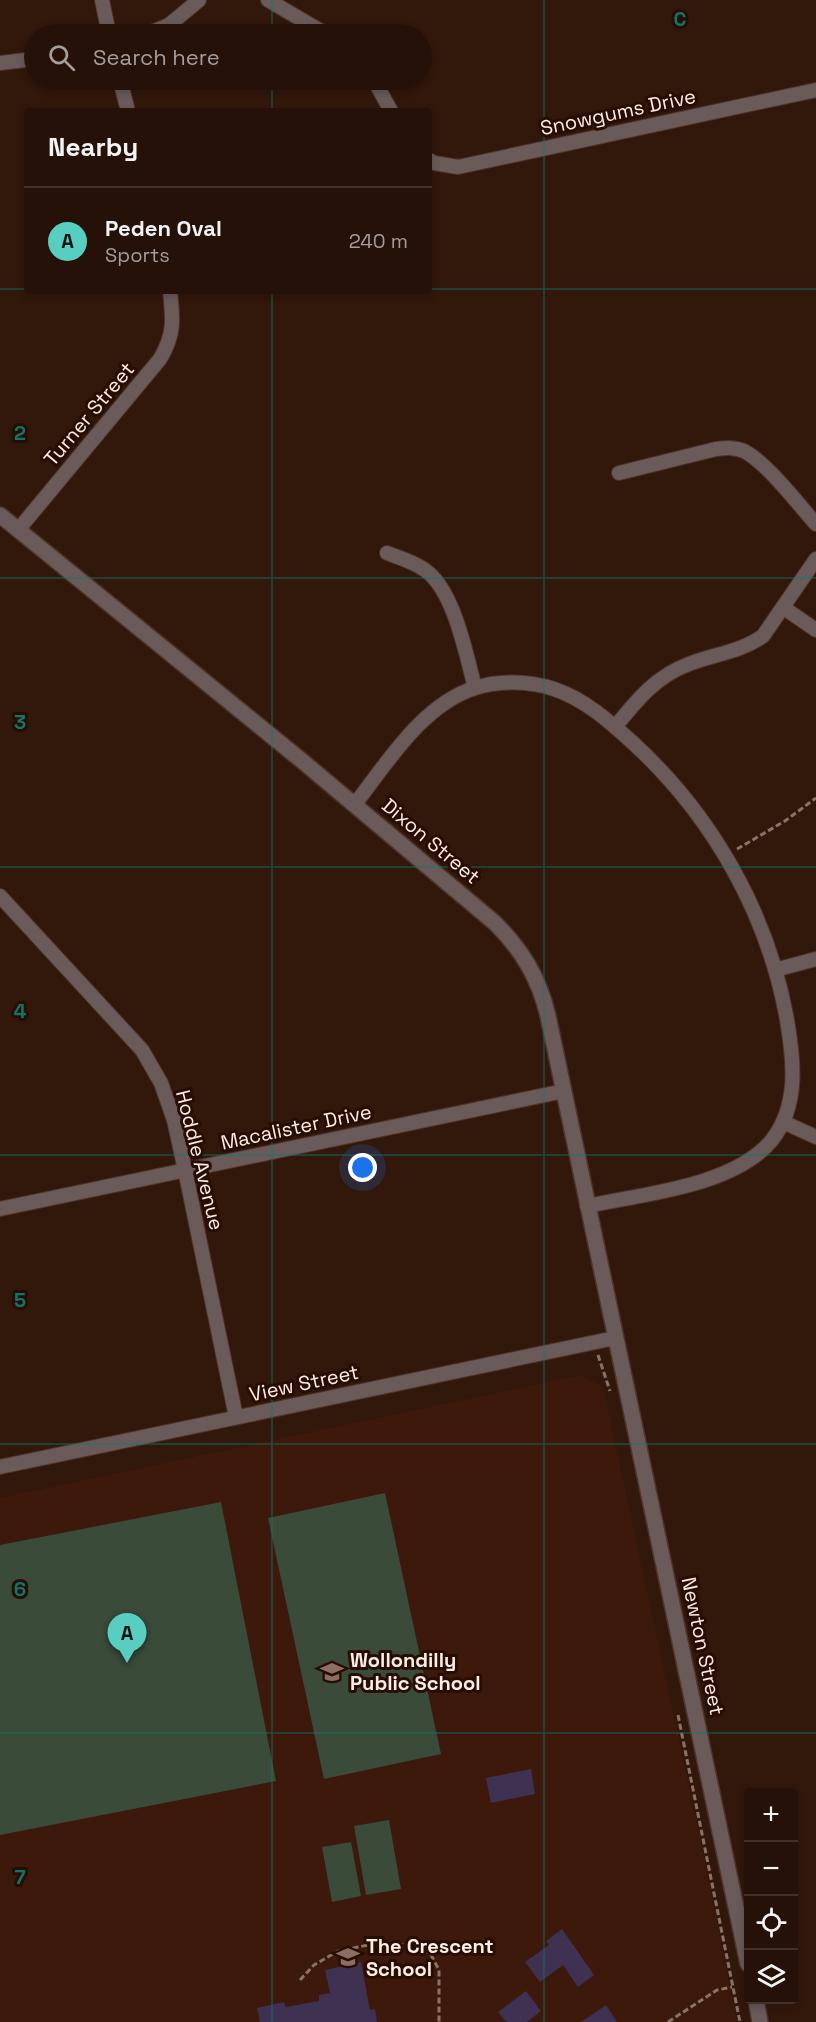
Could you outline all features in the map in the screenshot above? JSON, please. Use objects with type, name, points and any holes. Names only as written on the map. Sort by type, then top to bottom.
[{"type":"street","points":[[102,0],[107,24]]},
{"type":"street","points":[[170,24],[200,0]]},
{"type":"street","points":[[268,0],[309,24]]},
{"type":"street","points":[[0,63],[24,60]]},
{"type":"street","points":[[123,90],[127,108]]},
{"type":"street","points":[[379,90],[389,108]]},
{"type":"street","name":"Snowgums Drive","points":[[432,162],[458,166],[816,90]]},
{"type":"street","name":"Turner Street","points":[[18,530],[160,359],[170,339],[172,315],[170,294]]},
{"type":"street","points":[[619,473],[716,448],[742,451],[756,460],[816,524]]},
{"type":"street","name":"Dixon Street","points":[[0,515],[355,804],[495,923],[521,952],[539,985],[544,1000],[615,1338]]},
{"type":"street","points":[[387,553],[427,571],[442,588],[452,610],[475,688]]},
{"type":"street","points":[[615,727],[643,693],[665,675],[689,664],[751,645],[763,636],[816,559]]},
{"type":"street","points":[[784,608],[816,630]]},
{"type":"street","points":[[355,804],[422,721],[439,706],[475,688],[501,683],[528,684],[553,689],[578,700],[615,727],[677,788],[701,818],[725,856],[754,913],[776,970],[788,1025],[794,1070],[792,1097],[783,1122],[771,1141],[755,1156],[703,1182],[587,1206]]},
{"type":"street","name":"Hoddle Avenue","points":[[0,896],[142,1050],[164,1092],[174,1120],[236,1418]]},
{"type":"street","points":[[776,970],[816,959]]},
{"type":"street","name":"Macalister Drive","points":[[0,1209],[564,1091]]},
{"type":"street","points":[[783,1122],[816,1137]]},
{"type":"street","name":"View Street","points":[[0,1467],[615,1338]]},
{"type":"street","name":"Newton Street","points":[[615,1338],[745,1950]]},
{"type":"street","points":[[757,2004],[760,2022]]},
{"type":"path","points":[[725,856],[785,821],[816,798]]},
{"type":"path","points":[[594,1342],[610,1391]]},
{"type":"path","points":[[676,1705],[740,2022]]},
{"type":"path","points":[[300,1980],[314,1965],[339,1952],[369,1945],[401,1944],[430,1953],[439,1970],[439,2022]]},
{"type":"path","points":[[668,2022],[717,1990],[732,1987]]},
{"type":"shaded area","name":"Wollondilly Public School","points":[[581,1375],[603,1387],[702,1846],[737,2022],[0,2022],[0,1498]]},
{"type":"green space","points":[[385,1493],[441,1754],[324,1779],[268,1518]]},
{"type":"green space","points":[[221,1502],[276,1781],[0,1835],[0,1545]]},
{"type":"green space","points":[[389,1820],[401,1889],[366,1895],[354,1826]]},
{"type":"green space","points":[[351,1842],[361,1896],[332,1902],[322,1847]]},
{"type":"building","points":[[531,1769],[535,1794],[491,1803],[486,1778]]},
{"type":"building","points":[[562,1929],[594,1975],[578,1987],[563,1965],[540,1982],[525,1962],[549,1945],[546,1941]]},
{"type":"building","points":[[361,1962],[370,2010],[375,2009],[377,2022],[260,2022],[257,2008],[284,2002],[286,2007],[319,2001],[319,1995],[330,1993],[325,1970]]},
{"type":"building","points":[[526,1991],[541,2011],[527,2022],[506,2022],[498,2012]]},
{"type":"building","points":[[606,2005],[617,2022],[581,2022]]},
{"type":"place","name":"Peden Oval","points":[[127,1663]]},
{"type":"place","name":"Wollondilly Public School","points":[[332,1672]]},
{"type":"place","name":"The Crescent School","points":[[348,1957]]}]
